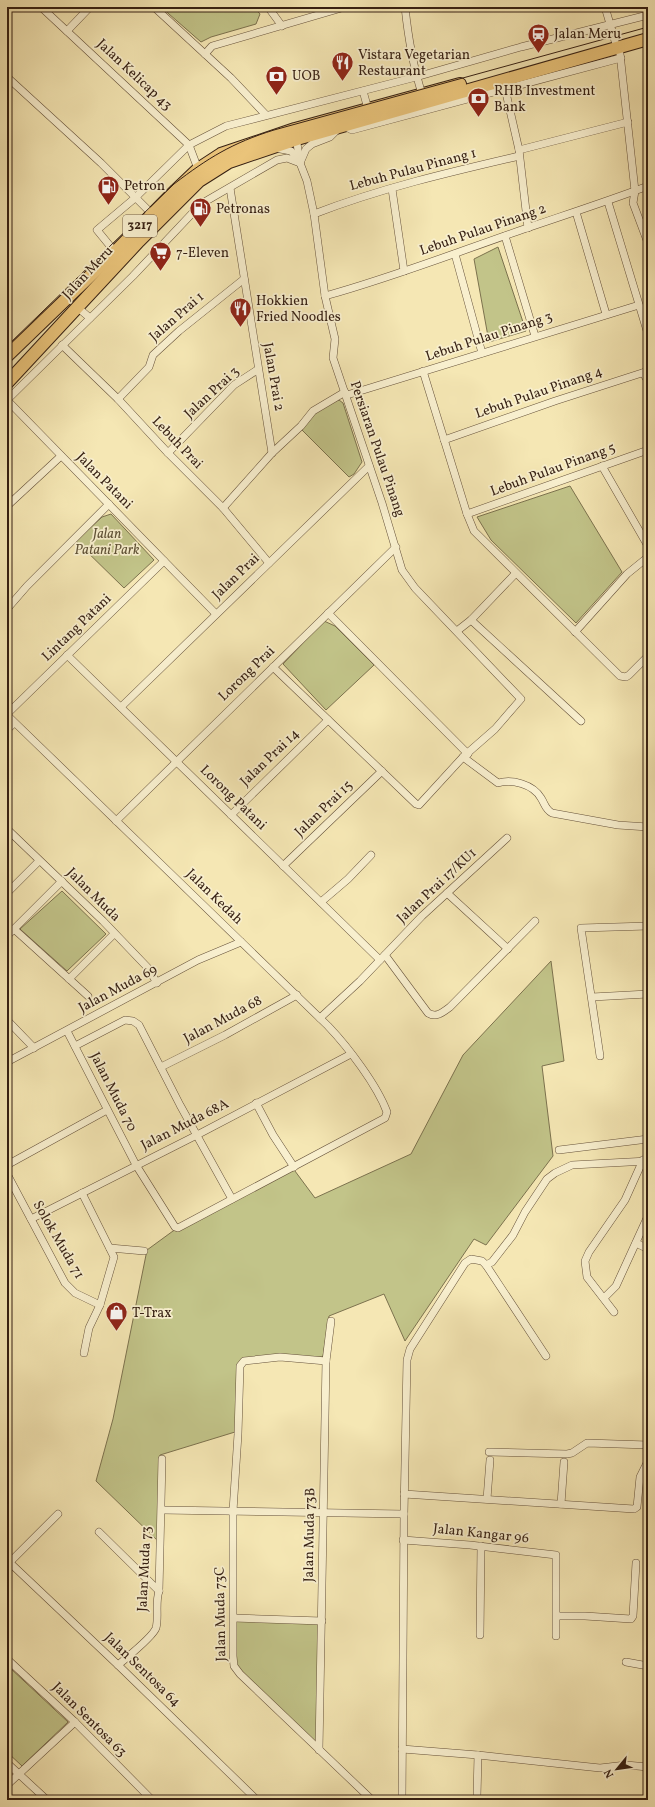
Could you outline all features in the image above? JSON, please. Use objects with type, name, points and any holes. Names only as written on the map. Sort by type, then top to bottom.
[{"type":"highway","name":"Jalan Meru","points":[[7,356],[115,252],[198,169],[221,154],[296,134],[368,109],[422,94],[618,48],[648,32]]},
{"type":"highway","name":"Jalan Meru","points":[[7,383],[139,241],[199,181],[229,162],[271,147],[296,134],[341,126],[504,84],[648,39]]},
{"type":"highway","points":[[7,373],[56,330]]},
{"type":"street","name":"Jalan Kelicap 43","points":[[41,7],[189,145],[198,169]]},
{"type":"street","points":[[67,31],[90,7]]},
{"type":"street","points":[[154,7],[206,54],[266,115]]},
{"type":"street","points":[[268,7],[282,26]]},
{"type":"street","points":[[206,54],[212,46],[345,7]]},
{"type":"street","points":[[405,7],[416,77],[422,94]]},
{"type":"street","points":[[605,7],[618,48],[635,191],[633,203],[648,243]]},
{"type":"street","points":[[115,252],[97,230],[135,198],[189,145],[226,126],[416,77],[521,47],[648,15]]},
{"type":"street","points":[[7,77],[101,163],[152,214]]},
{"type":"street","points":[[504,84],[519,153],[528,228]]},
{"type":"street","points":[[362,91],[368,109]]},
{"type":"street","name":"Lebuh Pulau Pinang 1","points":[[314,214],[350,200],[628,122]]},
{"type":"street","points":[[300,163],[306,149],[312,144],[330,137],[341,126]]},
{"type":"street","points":[[296,134],[300,163]]},
{"type":"street","points":[[271,147],[291,151],[300,163]]},
{"type":"street","points":[[7,400],[90,318],[201,204],[277,160],[287,158],[300,163]]},
{"type":"street","name":"Persiaran Pulau Pinang","points":[[300,163],[307,181],[314,214],[334,339],[333,358],[396,547],[402,570],[415,588],[520,699],[495,729],[465,756]]},
{"type":"street","name":"Lebuh Pulau Pinang 2","points":[[326,296],[363,286],[528,228],[608,202],[648,186]]},
{"type":"street","name":"Jalan Prai 2","points":[[230,188],[272,453]]},
{"type":"street","points":[[392,189],[404,271]]},
{"type":"street","points":[[608,202],[648,334]]},
{"type":"street","points":[[576,212],[606,314]]},
{"type":"street","points":[[505,236],[535,336]]},
{"type":"street","points":[[455,254],[482,353]]},
{"type":"street","name":"Jalan Prai 1","points":[[118,399],[149,367],[153,355],[179,331],[244,279]]},
{"type":"street","name":"Lebuh Pulau Pinang 3","points":[[223,508],[272,453],[301,426],[313,411],[346,394],[639,305]]},
{"type":"street","points":[[77,307],[90,318]]},
{"type":"street","name":"Lebuh Prai","points":[[62,345],[118,399],[168,453],[223,508],[269,563]]},
{"type":"street","name":"Jalan Prai 3","points":[[168,453],[234,385],[258,370]]},
{"type":"street","points":[[423,371],[467,514],[474,531],[515,574],[620,676],[626,677],[629,675],[648,656]]},
{"type":"street","points":[[646,372],[648,381]]},
{"type":"street","name":"Lebuh Pulau Pinang 4","points":[[444,440],[555,401],[646,372]]},
{"type":"street","name":"Jalan Patani","points":[[7,400],[216,614]]},
{"type":"street","name":"Lebuh Pulau Pinang 5","points":[[467,514],[648,450]]},
{"type":"street","points":[[7,506],[61,456]]},
{"type":"street","name":"Jalan Prai","points":[[121,707],[369,466]]},
{"type":"street","points":[[602,466],[648,546]]},
{"type":"street","points":[[7,609],[27,586],[109,504]]},
{"type":"street","name":"Lorong Prai","points":[[116,821],[396,547]]},
{"type":"street","points":[[575,632],[627,574],[648,557]]},
{"type":"street","name":"Lintang Patani","points":[[7,714],[164,561]]},
{"type":"street","points":[[457,631],[471,620],[515,574]]},
{"type":"street","points":[[328,613],[465,756],[498,783],[503,782],[522,784],[536,791],[547,810],[552,813],[618,825],[648,827]]},
{"type":"street","points":[[471,620],[581,721]]},
{"type":"street","name":"Lorong Patani","points":[[67,655],[283,866],[383,957],[428,1012],[434,1016],[450,1007],[508,949]]},
{"type":"street","points":[[273,667],[416,804],[419,805],[465,756]]},
{"type":"street","name":"Jalan Kedah","points":[[7,714],[341,1039],[371,1082],[387,1112],[385,1118],[294,1167]]},
{"type":"street","name":"Jalan Prai 14","points":[[231,815],[328,720]]},
{"type":"street","points":[[7,730],[14,722]]},
{"type":"street","name":"Jalan Prai 15","points":[[283,866],[382,771]]},
{"type":"street","name":"Jalan Muda","points":[[7,829],[62,881],[148,968],[157,983]]},
{"type":"street","name":"Jalan Prai 17/KU1","points":[[320,1018],[360,981],[447,893],[507,838]]},
{"type":"street","points":[[321,902],[348,879],[371,855]]},
{"type":"street","points":[[8,890],[40,861]]},
{"type":"street","points":[[7,936],[62,881]]},
{"type":"street","points":[[447,893],[508,949],[536,921]]},
{"type":"street","points":[[600,1056],[581,928],[648,926]]},
{"type":"street","points":[[14,929],[88,996]]},
{"type":"street","points":[[69,978],[114,934]]},
{"type":"street","name":"Jalan Muda 69","points":[[7,1062],[198,960],[242,942]]},
{"type":"street","points":[[592,997],[648,994]]},
{"type":"street","name":"Jalan Muda 68","points":[[161,1067],[225,1035],[297,995]]},
{"type":"street","points":[[7,1020],[34,1048]]},
{"type":"street","points":[[75,1046],[125,1020],[133,1021],[139,1025],[232,1199],[294,1167],[273,1135],[256,1103]]},
{"type":"street","name":"Jalan Muda 70","points":[[67,1031],[136,1165],[175,1227],[180,1227],[232,1199]]},
{"type":"street","name":"Jalan Muda 68A","points":[[31,1218],[197,1135],[351,1054]]},
{"type":"street","points":[[7,1165],[107,1110]]},
{"type":"street","points":[[559,1150],[648,1139]]},
{"type":"street","points":[[486,1265],[492,1262],[512,1235],[547,1179],[555,1173],[572,1165],[646,1160]]},
{"type":"street","points":[[614,1312],[587,1277],[584,1261],[625,1200],[646,1160]]},
{"type":"street","name":"Solok Muda 71","points":[[7,1174],[69,1288],[75,1293],[100,1305]]},
{"type":"street","points":[[82,1193],[114,1258],[100,1305],[89,1328],[84,1353]]},
{"type":"street","points":[[604,1298],[616,1286],[648,1216]]},
{"type":"street","points":[[636,1244],[648,1249]]},
{"type":"street","points":[[110,1248],[144,1251]]},
{"type":"street","points":[[402,1800],[404,1494],[408,1354],[466,1263],[471,1259],[482,1261],[486,1265],[546,1356]]},
{"type":"street","name":"Jalan Muda 73B","points":[[319,1750],[326,1361],[331,1321]]},
{"type":"street","name":"Jalan Muda 73C","points":[[326,1361],[280,1357],[260,1359],[244,1361],[239,1370],[238,1434],[233,1511],[234,1666],[240,1674],[372,1800]]},
{"type":"street","points":[[489,1452],[572,1454],[587,1443],[648,1445]]},
{"type":"street","name":"Jalan Muda 73","points":[[118,1665],[150,1636],[156,1628],[156,1599],[159,1591],[162,1510],[162,1459]]},
{"type":"street","points":[[487,1499],[490,1460]]},
{"type":"street","points":[[404,1494],[636,1508],[640,1477],[648,1460]]},
{"type":"street","points":[[561,1504],[564,1462]]},
{"type":"street","points":[[162,1510],[404,1514]]},
{"type":"street","points":[[8,1562],[58,1514]]},
{"type":"street","points":[[99,1532],[159,1591]]},
{"type":"street","name":"Jalan Kangar 96","points":[[404,1540],[481,1546],[556,1555],[557,1616]]},
{"type":"street","points":[[480,1635],[481,1546]]},
{"type":"street","name":"Jalan Sentosa 64","points":[[8,1562],[118,1665],[257,1800]]},
{"type":"street","points":[[556,1636],[557,1616],[631,1619],[633,1616],[636,1562]]},
{"type":"street","points":[[234,1618],[322,1621]]},
{"type":"street","points":[[626,1662],[648,1666]]},
{"type":"street","name":"Jalan Sentosa 63","points":[[9,1663],[75,1722],[152,1800]]},
{"type":"street","points":[[7,1785],[75,1722]]},
{"type":"street","points":[[402,1749],[478,1754],[600,1768],[626,1765],[648,1767]]},
{"type":"street","points":[[477,1797],[478,1754]]},
{"type":"street","points":[[7,1763],[47,1800]]},
{"type":"green space","points":[[161,7],[254,7],[260,14],[256,24],[211,37],[201,42]]},
{"type":"green space","points":[[498,247],[526,331],[489,342],[474,259]]},
{"type":"green space","points":[[339,400],[343,403],[362,462],[354,474],[349,477],[301,429],[323,407],[333,401]]},
{"type":"green space","points":[[570,486],[622,572],[576,623],[491,540],[477,517]]},
{"type":"green space","name":"Jalan Patani Park","points":[[111,514],[154,560],[124,588],[76,541],[102,517]]},
{"type":"green space","points":[[324,621],[335,626],[374,665],[326,710],[283,664]]},
{"type":"green space","points":[[62,891],[106,934],[67,971],[20,929]]},
{"type":"green space","points":[[551,961],[564,1061],[542,1066],[553,1156],[486,1245],[474,1239],[405,1341],[384,1294],[329,1316],[323,1357],[244,1360],[235,1432],[160,1455],[159,1542],[96,1481],[113,1419],[147,1250],[173,1231],[292,1167],[315,1198],[411,1154],[463,1055]]},
{"type":"green space","points":[[234,1618],[322,1621],[319,1750],[234,1666]]},
{"type":"green space","points":[[9,1667],[68,1722],[22,1766],[7,1752],[7,1669]]},
{"type":"tram line","points":[[7,346],[174,184],[198,166],[245,140],[274,130],[648,27]]},
{"type":"place","name":"Jalan Meru","points":[[539,54]]},
{"type":"place","name":"Vistara Vegetarian Restaurant","points":[[343,82]]},
{"type":"place","name":"UOB","points":[[276,96]]},
{"type":"place","name":"RHB Investment Bank","points":[[478,118]]},
{"type":"place","name":"Petron","points":[[108,206]]},
{"type":"place","name":"Petronas","points":[[201,228]]},
{"type":"place","name":"7-Eleven","points":[[160,272]]},
{"type":"place","name":"Hokkien Fried Noodles","points":[[240,328]]},
{"type":"place","name":"T-Trax","points":[[117,1332]]}]
